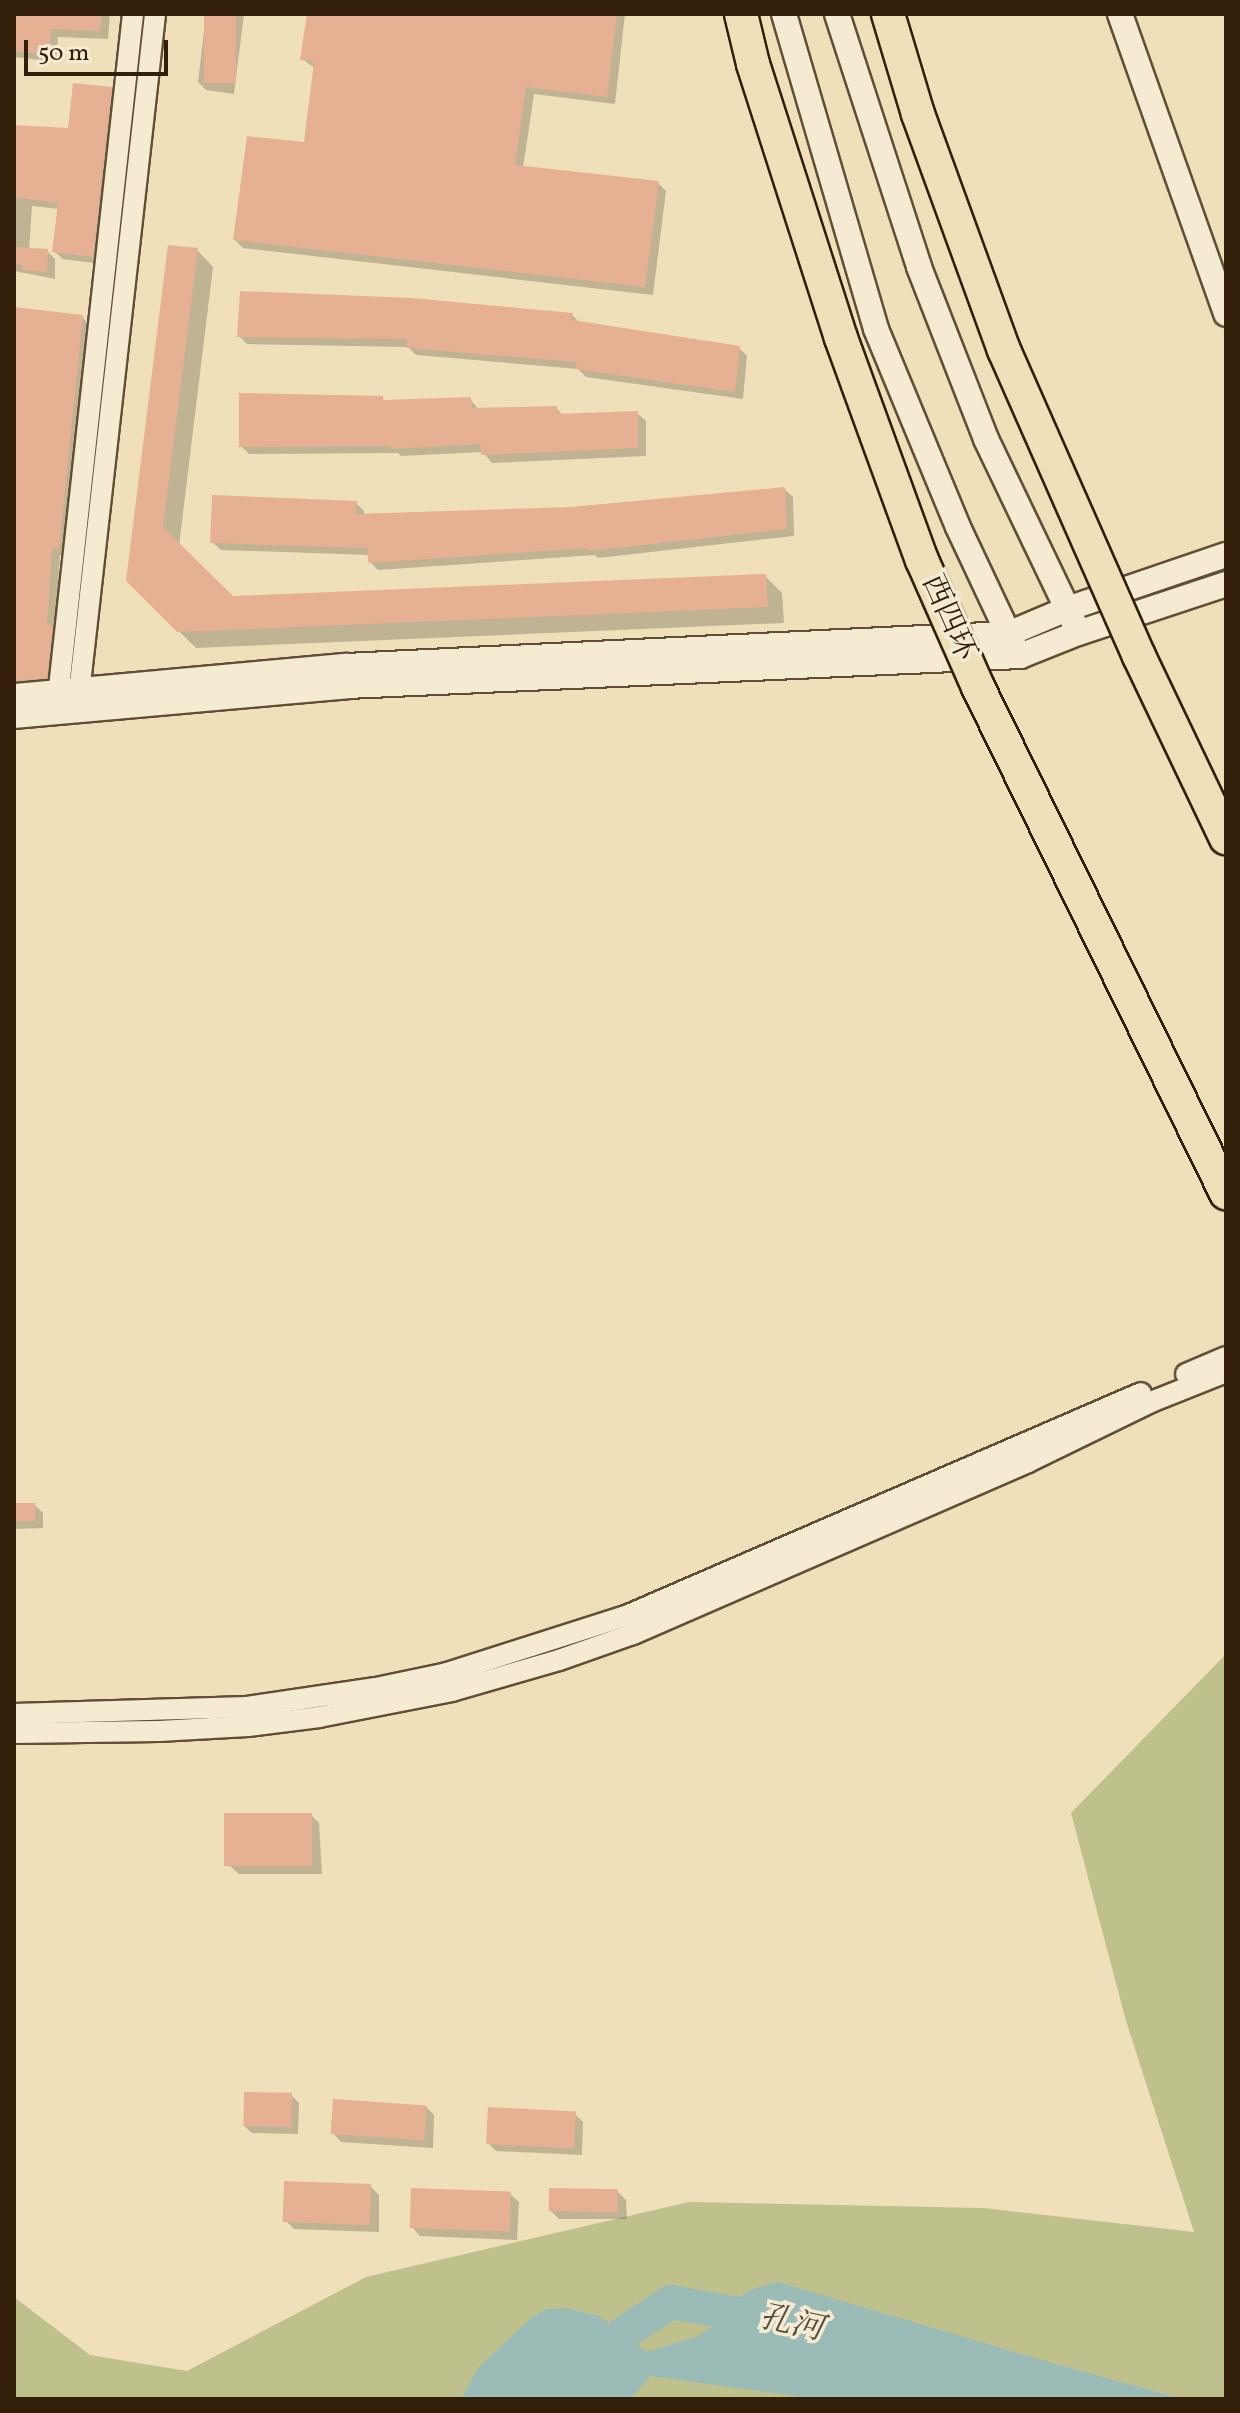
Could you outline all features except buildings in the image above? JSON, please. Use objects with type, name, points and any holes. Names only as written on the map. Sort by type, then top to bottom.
[{"type":"highway","name":"西四环","points":[[741,14],[753,64],[836,323],[922,560],[978,687],[1226,1193]]},
{"type":"highway","points":[[888,14],[918,114],[1004,350],[1132,642],[1226,838]]},
{"type":"street","points":[[68,701],[133,14]]},
{"type":"street","points":[[68,701],[155,14]]},
{"type":"street","points":[[784,14],[876,329],[958,527],[1020,656]]},
{"type":"street","points":[[837,14],[919,267],[980,425],[1078,633]]},
{"type":"street","points":[[1120,14],[1226,314]]},
{"type":"street","points":[[14,716],[68,701],[346,666],[1008,634],[1067,609],[1226,555]]},
{"type":"street","points":[[14,696],[68,701],[1020,656],[1078,633],[1226,584]]},
{"type":"street","points":[[14,1714],[159,1712],[260,1705],[376,1688],[507,1655],[626,1616],[1226,1357]]},
{"type":"street","points":[[14,1733],[159,1731],[277,1722],[423,1697],[559,1660],[633,1634],[777,1572],[1028,1462],[1151,1402],[1226,1372]]},
{"type":"green space","points":[[1226,1654],[1226,2399],[14,2399],[14,2297],[90,2355],[187,2371],[366,2277],[689,2202],[984,2208],[1194,2232],[1126,2021],[1071,1813]]},
{"type":"water","points":[[778,2282],[1182,2399],[817,2399],[650,2376],[631,2399],[461,2399],[478,2368],[532,2317],[546,2309],[566,2308],[599,2316],[647,2352],[698,2336],[721,2320],[733,2303],[749,2290]]},
{"type":"waterway","name":"孔河","points":[[545,2399],[571,2368],[671,2302],[773,2320]]}]
